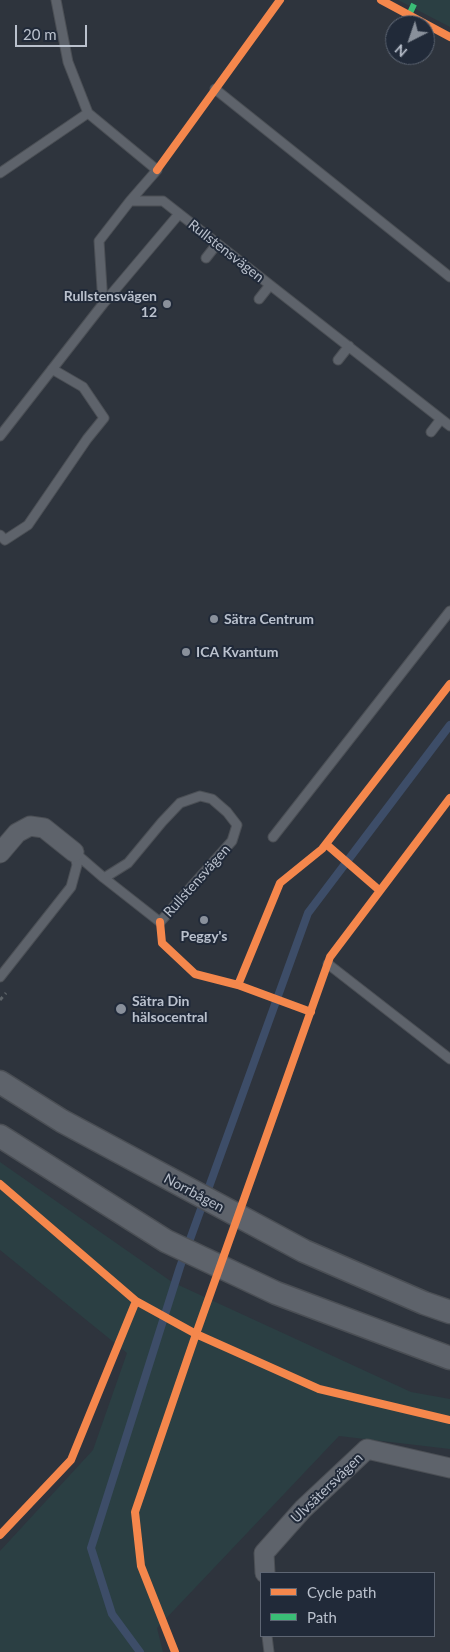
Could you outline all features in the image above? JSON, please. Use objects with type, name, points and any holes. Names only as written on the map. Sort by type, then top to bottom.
[{"type":"street","name":"Rullstensvägen","points":[[0,853],[17,833],[30,826],[44,828],[74,852]]},
{"type":"street","name":"Norrbågen","points":[[0,1082],[62,1121],[304,1251],[424,1304],[450,1312]]},
{"type":"street","points":[[0,1136],[166,1240],[276,1293],[450,1358]]},
{"type":"street","name":"Ulvsätersvägen","points":[[265,1572],[264,1553],[303,1509],[367,1449],[450,1468]]},
{"type":"lane","points":[[56,0],[68,62],[88,113],[157,170],[99,241],[102,304]]},
{"type":"lane","points":[[215,89],[450,277]]},
{"type":"lane","points":[[0,173],[88,113]]},
{"type":"lane","points":[[130,201],[163,201],[179,214]]},
{"type":"lane","name":"Rullstensvägen","points":[[0,436],[102,304],[179,214],[450,426]]},
{"type":"lane","points":[[206,258],[217,244]]},
{"type":"lane","points":[[259,299],[270,285]]},
{"type":"lane","points":[[338,360],[349,346]]},
{"type":"lane","points":[[0,535],[5,540],[28,526],[87,439],[104,418],[83,387],[52,369]]},
{"type":"lane","points":[[430,432],[441,419]]},
{"type":"lane","points":[[273,837],[450,611]]},
{"type":"lane","name":"Rullstensvägen","points":[[74,852],[104,878],[160,922],[232,841],[236,825],[227,812],[212,800],[200,796],[180,803],[128,864],[104,878]]},
{"type":"lane","points":[[0,977],[71,887],[77,865],[74,852]]},
{"type":"lane","points":[[328,964],[450,1059]]},
{"type":"lane","points":[[267,1637],[269,1652]]},
{"type":"green space","points":[[398,0],[450,0],[450,27],[435,19],[435,15],[427,15]]},
{"type":"green space","points":[[0,1162],[172,1282],[411,1392],[450,1399],[450,1449],[339,1436],[157,1628],[163,1652],[0,1652],[0,1551],[93,1450],[127,1353],[0,1250]]},
{"type":"waterway","points":[[140,1652],[112,1614],[91,1548],[180,1267],[308,913],[450,725]]},
{"type":"marked path","points":[[409,15],[416,0]]},
{"type":"cycle path","points":[[157,170],[280,0]]},
{"type":"cycle path","points":[[381,0],[450,37]]},
{"type":"cycle path","points":[[238,985],[280,883],[322,849],[450,684]]},
{"type":"cycle path","points":[[175,1652],[141,1566],[135,1512],[330,957],[450,798]]},
{"type":"cycle path","points":[[326,844],[379,890]]},
{"type":"cycle path","points":[[160,922],[162,943],[195,974],[238,985],[311,1012]]},
{"type":"cycle path","points":[[0,1184],[136,1301],[196,1334],[319,1389],[450,1420]]},
{"type":"cycle path","points":[[0,1535],[71,1460],[136,1301]]},
{"type":"place","name":"Rullstensvägen 12","points":[[167,304]]},
{"type":"place","name":"Sätra Centrum","points":[[214,619]]},
{"type":"place","name":"ICA Kvantum","points":[[186,652]]},
{"type":"place","name":"Peggy's","points":[[204,920]]},
{"type":"place","name":"Sätra Din hälsocentral","points":[[121,1009]]}]
